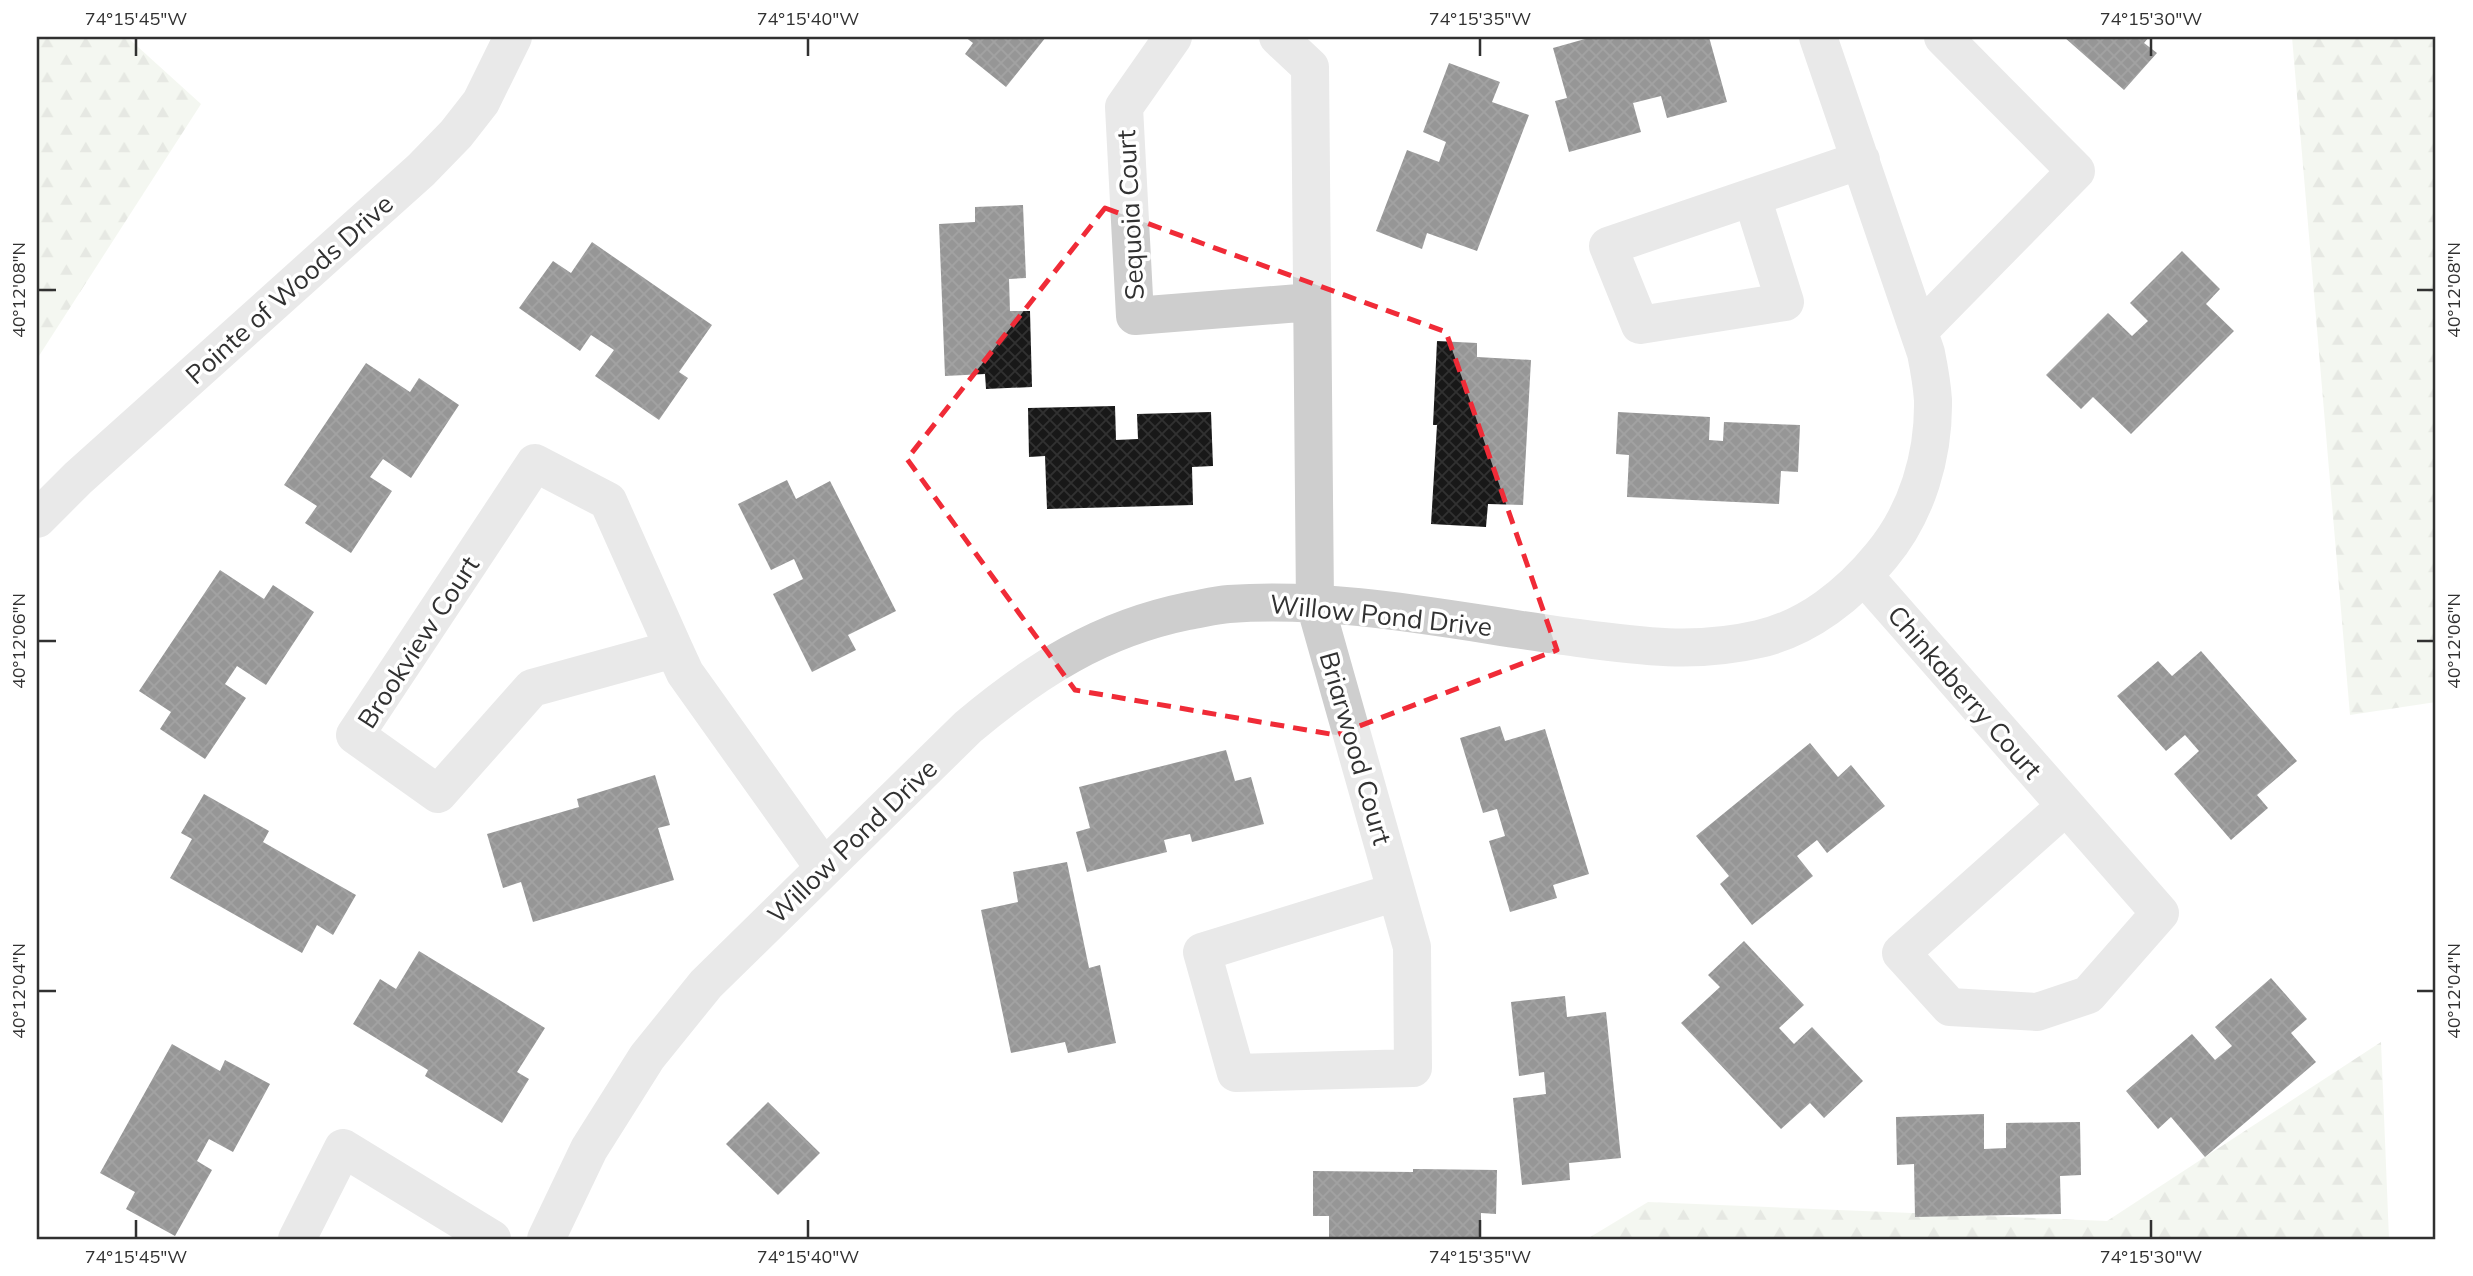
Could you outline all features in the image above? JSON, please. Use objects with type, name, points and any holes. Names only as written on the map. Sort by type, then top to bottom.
[{"type":"street","name":"Pointe of Woods Drive","points":[[37,519],[78,478],[421,170],[456,134],[481,102],[513,37]]},
{"type":"street","name":"Sequoia Court","points":[[1174,37],[1124,107],[1135,316],[1312,302]]},
{"type":"street","points":[[1279,37],[1310,67],[1315,604]]},
{"type":"street","points":[[1919,331],[2076,171],[1943,37]]},
{"type":"street","name":"Willow Pond Drive","points":[[546,1239],[589,1149],[647,1057],[706,984],[968,727],[1010,691],[1056,661],[1105,636],[1153,618],[1225,604],[1293,601],[1649,647],[1703,649],[1762,639],[1805,621],[1845,595],[1865,577],[1895,540],[1916,498],[1930,446],[1933,399],[1926,353],[1824,54]]},
{"type":"street","points":[[1752,197],[1785,302],[1640,324],[1608,246],[1752,197],[1861,160]]},
{"type":"street","name":"Brookview Court","points":[[674,649],[533,688],[438,794],[355,735],[535,463],[608,501],[685,673],[824,868]]},
{"type":"street","name":"Chinkaberry Court","points":[[1865,577],[2066,806],[2160,914],[2088,995],[2037,1012],[1950,1007],[1901,953],[2066,806]]},
{"type":"street","name":"Briarwood Court","points":[[1315,604],[1412,947],[1413,1068],[1236,1073],[1202,952],[1396,892]]},
{"type":"street","points":[[297,1239],[343,1148],[492,1239]]},
{"type":"highlighted area","points":[[1105,208],[1446,332],[1557,650],[1336,735],[1075,690],[907,459]]},
{"type":"green space","points":[[37,37],[127,37],[201,104],[37,359]]},
{"type":"green space","points":[[2292,37],[2436,37],[2436,702],[2350,715]]},
{"type":"green space","points":[[2381,1042],[2389,1239],[1587,1239],[1648,1202],[2107,1221]]},
{"type":"building","points":[[965,37],[1046,37],[1006,87],[965,54],[973,43]]},
{"type":"building","points":[[1592,37],[1709,37],[1727,102],[1667,118],[1661,96],[1633,103],[1641,132],[1569,152],[1555,101],[1567,98],[1553,48]]},
{"type":"building","points":[[2064,37],[2149,37],[2144,43],[2157,53],[2124,90]]},
{"type":"building","points":[[1449,63],[1500,82],[1492,102],[1529,115],[1477,251],[1427,233],[1422,249],[1376,231],[1407,150],[1439,162],[1446,142],[1423,132]]},
{"type":"building","points":[[1023,205],[1026,278],[1009,279],[1010,311],[1030,311],[1032,387],[986,389],[985,374],[945,376],[939,224],[975,222],[975,207]]},
{"type":"building","points":[[592,242],[712,325],[679,372],[688,378],[659,420],[595,376],[614,350],[591,335],[580,351],[519,308],[553,261],[571,273]]},
{"type":"building","points":[[2182,251],[2220,289],[2206,304],[2234,331],[2131,434],[2093,397],[2081,409],[2046,375],[2108,313],[2132,336],[2148,321],[2130,303]]},
{"type":"building","points":[[1437,341],[1477,343],[1477,357],[1531,360],[1523,505],[1488,504],[1486,527],[1431,524],[1437,425],[1433,425]]},
{"type":"building","points":[[366,363],[410,392],[419,378],[459,405],[411,478],[383,459],[370,477],[392,491],[351,553],[305,523],[317,506],[284,485]]},
{"type":"building","points":[[1115,406],[1116,440],[1138,439],[1137,414],[1211,412],[1213,466],[1192,467],[1193,505],[1047,509],[1045,456],[1029,457],[1028,408]]},
{"type":"building","points":[[1618,412],[1710,417],[1709,440],[1723,441],[1724,422],[1800,425],[1798,472],[1781,471],[1779,504],[1627,497],[1629,455],[1616,454]]},
{"type":"building","points":[[787,480],[796,499],[830,481],[896,611],[848,635],[856,650],[812,672],[773,594],[803,579],[794,559],[771,570],[738,504]]},
{"type":"building","points":[[220,570],[264,599],[273,585],[314,612],[266,685],[237,666],[225,684],[246,698],[205,759],[160,729],[171,712],[139,691]]},
{"type":"building","points":[[2201,651],[2297,761],[2257,795],[2268,808],[2231,840],[2174,774],[2199,751],[2185,735],[2166,751],[2117,696],[2158,661],[2172,676]]},
{"type":"building","points":[[1500,726],[1505,741],[1545,729],[1589,874],[1553,885],[1557,898],[1510,912],[1489,841],[1505,836],[1497,809],[1483,813],[1460,738]]},
{"type":"building","points":[[1810,743],[1838,777],[1851,765],[1885,806],[1827,853],[1817,840],[1797,856],[1813,876],[1752,925],[1720,884],[1729,876],[1696,836]]},
{"type":"building","points":[[1226,750],[1235,781],[1251,777],[1264,824],[1192,842],[1190,834],[1164,840],[1167,852],[1087,872],[1076,832],[1090,828],[1079,787]]},
{"type":"building","points":[[655,775],[670,825],[658,828],[674,880],[533,922],[521,882],[503,888],[487,834],[579,807],[577,799]]},
{"type":"building","points":[[204,794],[269,831],[263,842],[356,895],[333,935],[317,925],[302,953],[170,878],[192,839],[181,833]]},
{"type":"building","points":[[1067,862],[1089,968],[1100,965],[1116,1043],[1068,1053],[1065,1042],[1011,1053],[981,910],[1018,902],[1013,872]]},
{"type":"building","points":[[1744,941],[1804,1005],[1779,1028],[1794,1044],[1812,1027],[1863,1081],[1824,1118],[1810,1103],[1781,1129],[1681,1023],[1720,987],[1708,975]]},
{"type":"building","points":[[419,951],[545,1028],[517,1072],[529,1079],[502,1123],[425,1076],[428,1070],[353,1024],[380,979],[396,989]]},
{"type":"building","points":[[2271,978],[2307,1019],[2291,1033],[2316,1062],[2205,1157],[2171,1117],[2158,1129],[2126,1091],[2192,1034],[2215,1060],[2232,1046],[2215,1027]]},
{"type":"building","points":[[1565,996],[1567,1017],[1606,1012],[1621,1158],[1569,1163],[1570,1180],[1522,1185],[1513,1098],[1546,1094],[1544,1072],[1519,1076],[1511,1002]]},
{"type":"building","points":[[172,1044],[220,1071],[225,1060],[270,1084],[233,1152],[209,1139],[197,1161],[212,1170],[175,1236],[126,1209],[135,1192],[100,1173]]},
{"type":"building","points":[[768,1102],[820,1153],[778,1195],[726,1144]]},
{"type":"building","points":[[1984,1114],[1984,1149],[2006,1148],[2006,1123],[2080,1122],[2081,1175],[2060,1176],[2061,1214],[1915,1217],[1914,1164],[1897,1165],[1896,1117]]},
{"type":"building","points":[[1413,1169],[1497,1170],[1496,1214],[1481,1213],[1481,1239],[1329,1239],[1329,1216],[1313,1216],[1313,1171],[1413,1172]]}]
